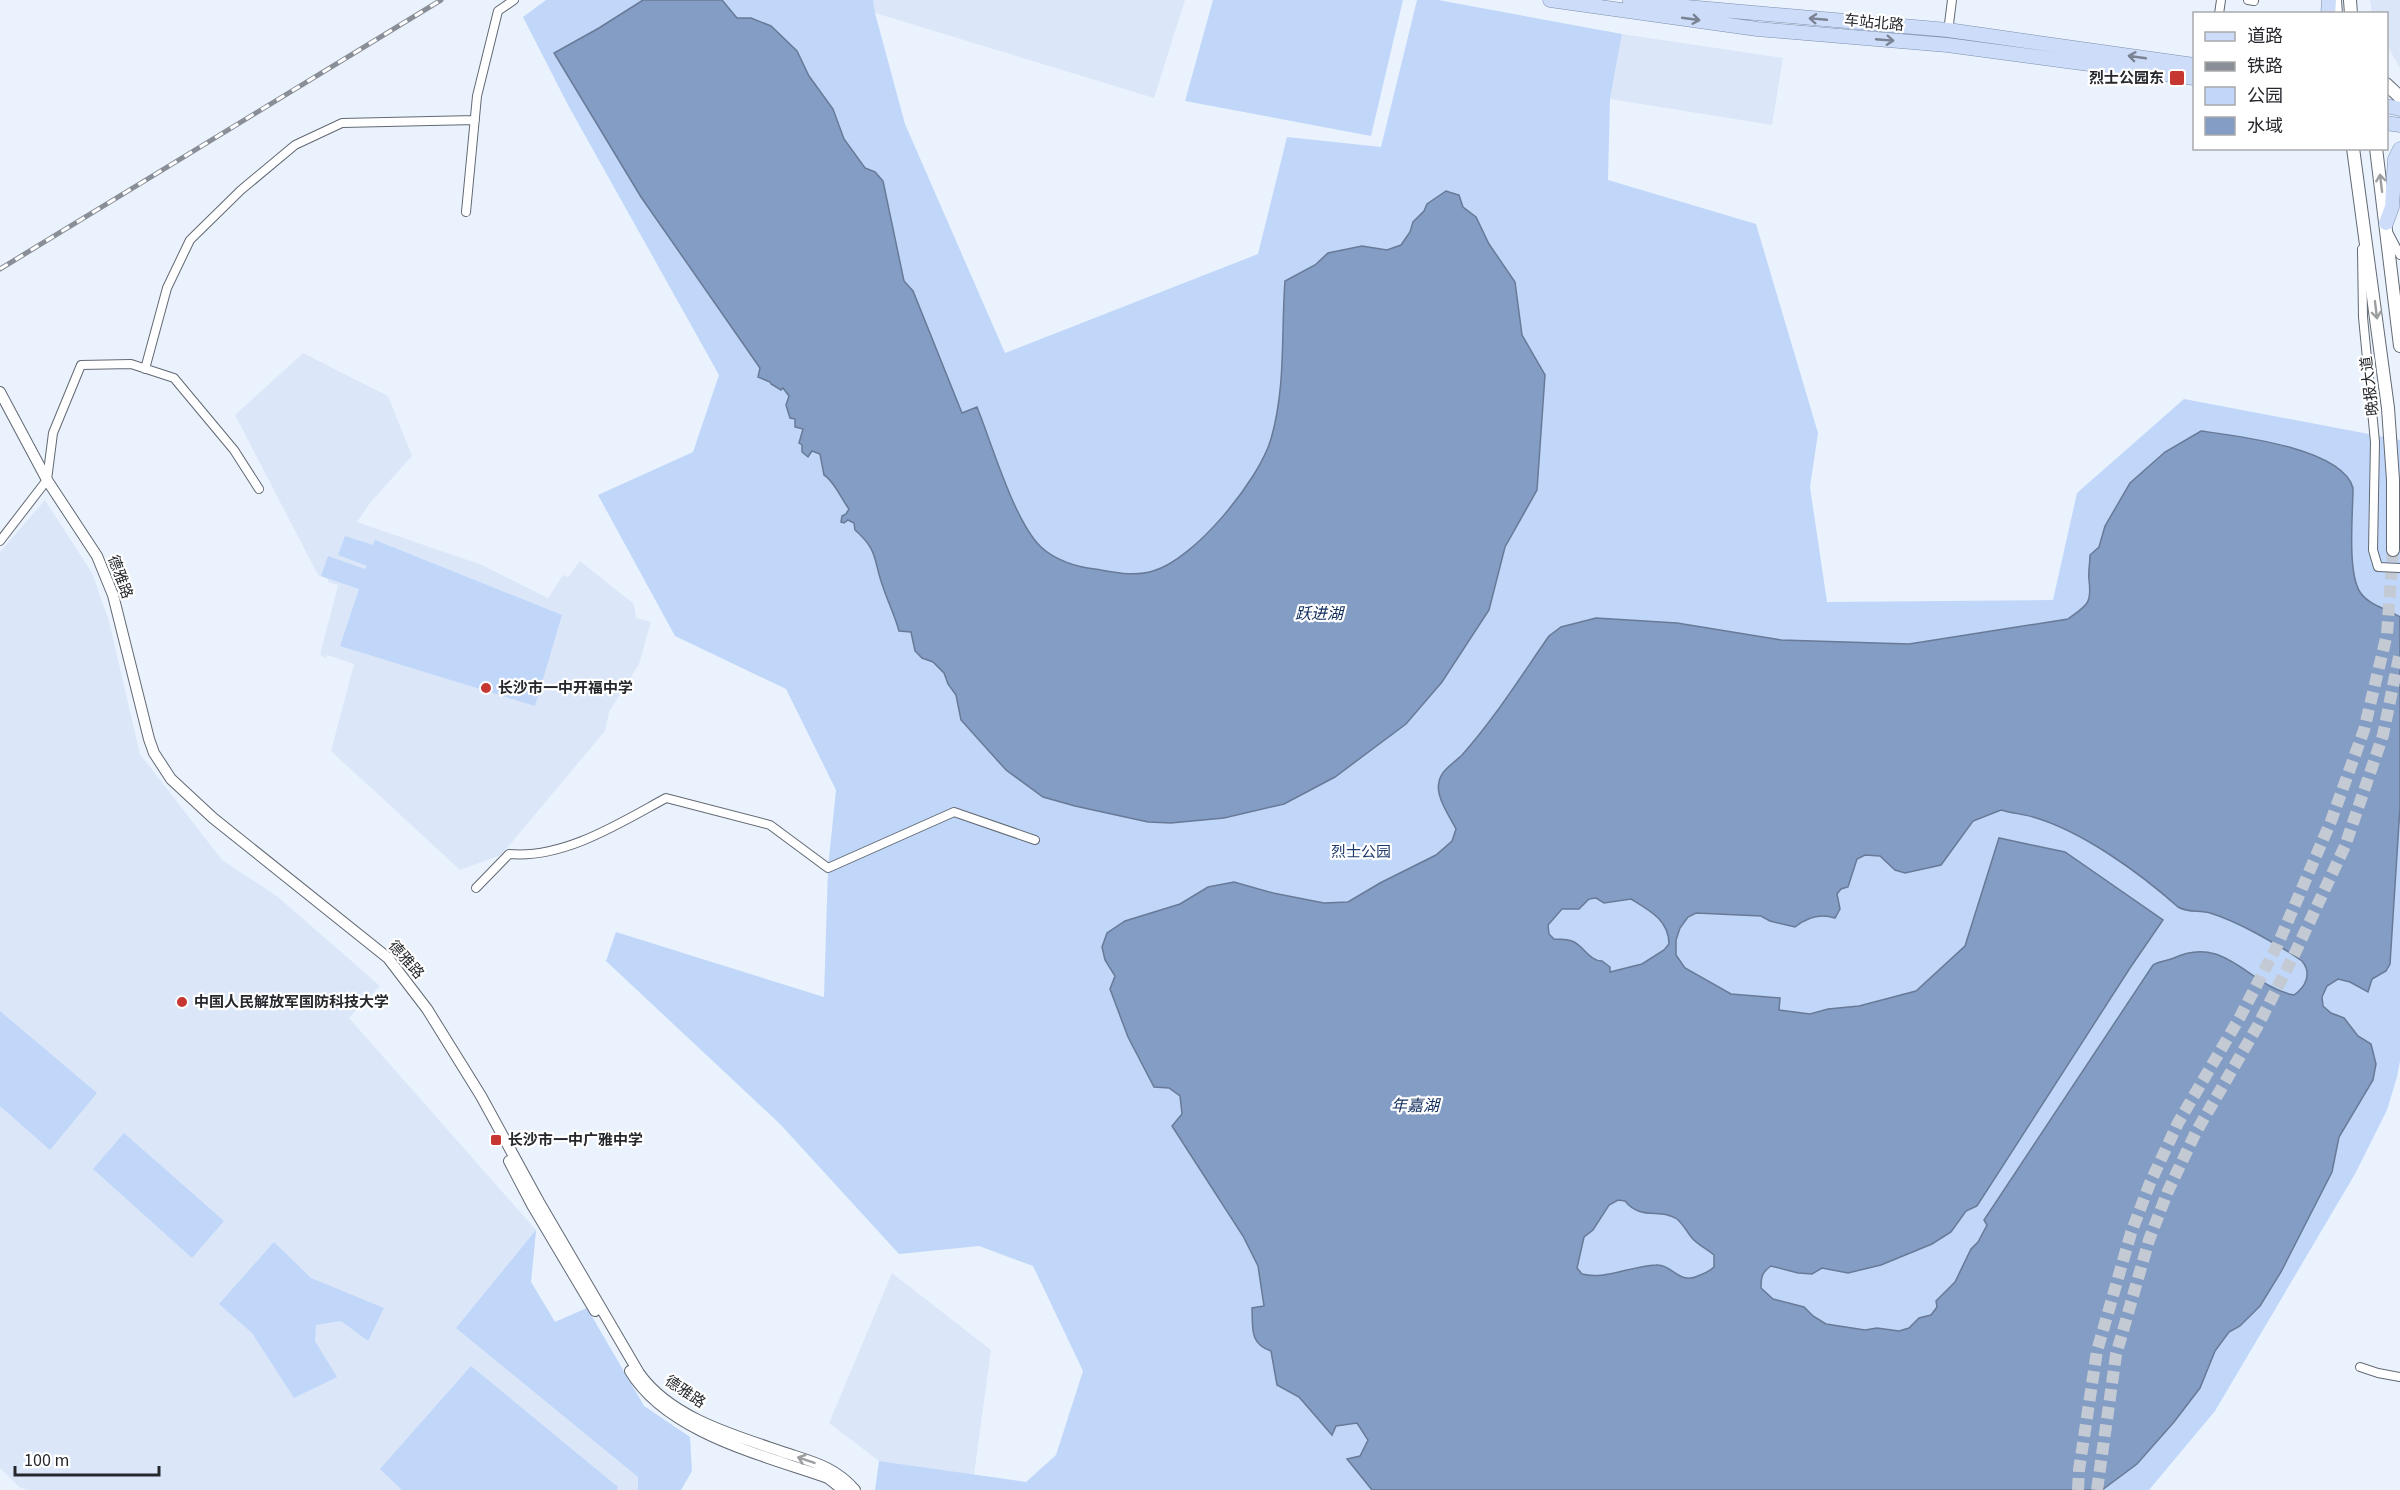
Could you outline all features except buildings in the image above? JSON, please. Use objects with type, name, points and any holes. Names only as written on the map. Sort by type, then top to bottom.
[{"type":"main road","name":"车站北路","points":[[1550,0],[1677,3],[1948,30],[2193,65]]},
{"type":"main road","name":"车站北路","points":[[1624,3],[1757,29],[1947,45],[2193,78]]},
{"type":"main road","points":[[2388,86],[2400,97]]},
{"type":"main road","points":[[2386,225],[2392,207],[2395,159],[2400,149]]},
{"type":"main road","points":[[2345,150],[2356,165]]},
{"type":"main road","name":"晚报大道","points":[[2353,150],[2388,408],[2393,480],[2393,550]]},
{"type":"main road","points":[[2376,150],[2400,346]]},
{"type":"street","points":[[466,213],[477,96],[498,11],[514,0]]},
{"type":"street","points":[[1947,45],[1952,0]]},
{"type":"street","points":[[2248,0],[2254,1]]},
{"type":"street","points":[[145,369],[167,288],[190,240],[242,190],[295,145],[342,123],[475,120]]},
{"type":"street","points":[[2361,197],[2363,317],[2375,442],[2373,550],[2378,567],[2400,568]]},
{"type":"street","points":[[2386,225],[2400,255]]},
{"type":"street","points":[[0,541],[46,484],[53,433],[81,365],[131,364],[174,378],[234,450],[258,489]]},
{"type":"street","name":"德雅路","points":[[0,392],[46,484],[97,556],[113,595],[149,739],[171,779],[213,818],[388,958],[428,1010],[481,1096],[539,1202],[645,1381],[660,1397],[706,1425],[828,1467],[855,1490]]},
{"type":"street","name":"德雅路","points":[[0,406],[93,560],[107,597],[142,737],[149,756],[169,783],[210,824],[383,961],[422,1014],[477,1100],[532,1205],[638,1384],[657,1404],[703,1433],[828,1478],[843,1490]]},
{"type":"street","points":[[476,888],[509,854],[525,855],[590,839],[666,798],[770,825],[828,868],[954,812],[1035,840]]},
{"type":"street","points":[[2360,1367],[2400,1377]]},
{"type":"shaded area","points":[[873,0],[1185,0],[1154,98],[875,13]]},
{"type":"shaded area","points":[[2370,0],[2400,0],[2400,68],[2388,47],[2388,12],[2372,12]]},
{"type":"shaded area","points":[[1622,34],[1783,58],[1772,125],[1610,99]]},
{"type":"shaded area","name":"长沙市一中开福中学","points":[[303,353],[388,396],[412,456],[370,503],[357,522],[482,565],[548,598],[563,575],[568,577],[580,561],[634,604],[636,618],[651,622],[639,664],[609,712],[605,731],[501,855],[460,870],[331,751],[354,664],[320,655],[338,585],[318,575],[235,415]]},
{"type":"shaded area","name":"中国人民解放军国防科技大学","points":[[45,500],[92,573],[109,621],[140,754],[222,860],[277,896],[380,986],[349,1018],[536,1230],[531,1282],[555,1322],[587,1308],[644,1406],[690,1437],[681,1490],[27,1490],[19,1487],[0,1468],[0,552]]},
{"type":"shaded area","points":[[892,1273],[991,1350],[974,1475],[879,1461],[829,1423]]},
{"type":"green space","name":"烈士公园","points":[[546,0],[873,0],[905,124],[1005,353],[1258,254],[1287,137],[1381,147],[1417,0],[1438,0],[1622,34],[1610,99],[1608,180],[1756,224],[1818,433],[1810,487],[1827,602],[2053,600],[2077,493],[2184,399],[2400,440],[2400,1061],[2397,1077],[2387,1110],[2355,1174],[2215,1411],[2149,1490],[875,1490],[879,1461],[1026,1482],[1056,1455],[1083,1371],[1033,1266],[979,1246],[899,1254],[780,1124],[606,961],[616,932],[824,997],[828,868],[836,790],[786,689],[675,636],[598,495],[693,452],[719,375],[568,105],[523,17]]},
{"type":"green space","points":[[1213,0],[1403,0],[1371,136],[1185,101]]},
{"type":"green space","points":[[345,536],[373,545],[375,540],[562,615],[535,706],[340,646],[359,589],[321,576],[328,556],[365,569],[367,566],[338,555]]},
{"type":"green space","points":[[0,1011],[97,1093],[50,1150],[0,1106]]},
{"type":"green space","points":[[124,1133],[224,1221],[192,1258],[93,1169]]},
{"type":"green space","points":[[536,1230],[531,1282],[555,1322],[587,1308],[644,1406],[690,1437],[692,1471],[681,1490],[638,1490],[638,1477],[456,1328]]},
{"type":"green space","points":[[274,1242],[311,1278],[384,1308],[368,1341],[341,1321],[316,1325],[315,1341],[337,1377],[294,1398],[252,1333],[219,1304]]},
{"type":"green space","points":[[471,1366],[618,1487],[617,1490],[402,1490],[380,1469]]},
{"type":"water","name":"跃进湖","points":[[643,0],[722,0],[737,18],[751,18],[771,26],[797,51],[809,76],[833,109],[844,139],[865,168],[875,172],[883,181],[904,281],[913,291],[962,413],[977,407],[1013,501],[1031,535],[1053,556],[1081,567],[1139,574],[1153,571],[1170,564],[1206,535],[1239,496],[1264,456],[1271,439],[1281,380],[1285,281],[1315,265],[1328,253],[1362,246],[1387,250],[1401,245],[1410,232],[1413,222],[1424,211],[1427,204],[1446,191],[1459,195],[1463,207],[1476,217],[1489,244],[1515,282],[1522,335],[1545,375],[1537,490],[1505,547],[1489,610],[1442,682],[1406,724],[1335,777],[1284,804],[1224,818],[1171,823],[1148,822],[1075,806],[1043,797],[1006,770],[961,720],[956,695],[944,673],[933,662],[922,658],[915,651],[911,632],[899,631],[872,550],[855,530],[854,523],[848,520],[841,522],[842,516],[849,509],[834,485],[824,475],[820,454],[812,451],[808,457],[802,452],[802,445],[799,443],[803,429],[795,427],[795,419],[790,418],[786,405],[789,396],[783,388],[781,390],[758,377],[760,368],[641,197],[554,53]]},
{"type":"water","name":"年嘉湖","points":[[2201,431],[2286,446],[2330,463],[2345,474],[2353,488],[2352,557],[2353,571],[2360,592],[2373,604],[2400,617],[2400,807],[2390,964],[2386,971],[2372,979],[2368,992],[2350,982],[2338,979],[2327,986],[2322,997],[2323,1006],[2331,1013],[2344,1018],[2358,1036],[2371,1044],[2376,1064],[2373,1080],[2339,1137],[2332,1172],[2281,1272],[2260,1306],[2240,1326],[2229,1332],[2215,1351],[2200,1388],[2137,1464],[2102,1490],[1372,1490],[1347,1459],[1360,1456],[1368,1440],[1357,1423],[1336,1426],[1332,1435],[1299,1397],[1277,1385],[1271,1351],[1259,1344],[1253,1328],[1252,1308],[1264,1306],[1258,1266],[1243,1236],[1172,1126],[1182,1114],[1180,1096],[1169,1088],[1154,1087],[1128,1037],[1110,989],[1115,976],[1105,960],[1102,947],[1107,933],[1125,921],[1180,904],[1208,887],[1234,882],[1273,893],[1324,903],[1348,902],[1436,855],[1452,841],[1456,829],[1439,794],[1438,788],[1442,774],[1474,741],[1549,636],[1561,627],[1596,618],[1677,623],[1781,640],[1909,644],[2068,619],[2084,607],[2089,599],[2090,555],[2099,547],[2105,526],[2130,483],[2165,452]],"holes":[[[2001,810],[2033,817],[2071,832],[2110,854],[2178,907],[2221,917],[2245,927],[2282,948],[2302,961],[2307,970],[2306,979],[2302,988],[2294,995],[2278,990],[2236,964],[2208,952],[2192,952],[2153,965],[1984,1220],[1987,1225],[1978,1242],[1971,1249],[1955,1282],[1936,1301],[1937,1307],[1931,1315],[1919,1318],[1909,1328],[1899,1331],[1877,1328],[1865,1330],[1826,1324],[1804,1307],[1773,1299],[1761,1288],[1766,1270],[1771,1266],[1798,1273],[1812,1274],[1822,1268],[1848,1273],[1881,1265],[1932,1244],[1951,1232],[1966,1211],[1977,1206],[2163,920],[2065,852],[1999,838],[1965,946],[1916,991],[1859,1006],[1828,1009],[1810,1014],[1779,1010],[1780,998],[1731,994],[1685,968],[1676,955],[1676,940],[1680,928],[1688,917],[1696,913],[1761,916],[1770,921],[1795,927],[1814,917],[1835,918],[1840,909],[1837,894],[1841,889],[1848,887],[1857,859],[1865,855],[1880,856],[1895,870],[1905,873],[1941,865],[1973,821]],[[1596,898],[1604,903],[1631,899],[1645,907],[1666,928],[1669,944],[1664,950],[1642,964],[1610,972],[1610,967],[1594,959],[1578,944],[1554,939],[1549,934],[1548,925],[1562,909],[1579,909],[1589,899]],[[1618,1200],[1625,1201],[1638,1211],[1664,1214],[1677,1219],[1694,1240],[1714,1255],[1714,1267],[1691,1278],[1656,1265],[1609,1274],[1582,1274],[1577,1268],[1584,1237],[1593,1230],[1609,1205]]]},
{"type":"tunnel","points":[[2078,1490],[2097,1351],[2131,1233],[2150,1183],[2178,1123],[2240,1017],[2278,944],[2331,821],[2364,730],[2387,634],[2393,550]]},
{"type":"tunnel","points":[[2097,1490],[2116,1355],[2149,1240],[2168,1191],[2196,1132],[2257,1027],[2295,953],[2345,846],[2383,735],[2400,652]]},
{"type":"railway","points":[[0,269],[441,0]]},
{"type":"place","name":"烈士公园东","points":[[2177,78]]},
{"type":"place","name":"长沙市一中开福中学","points":[[486,688]]},
{"type":"place","name":"中国人民解放军国防科技大学","points":[[182,1002]]},
{"type":"place","name":"长沙市一中广雅中学","points":[[496,1140]]}]
